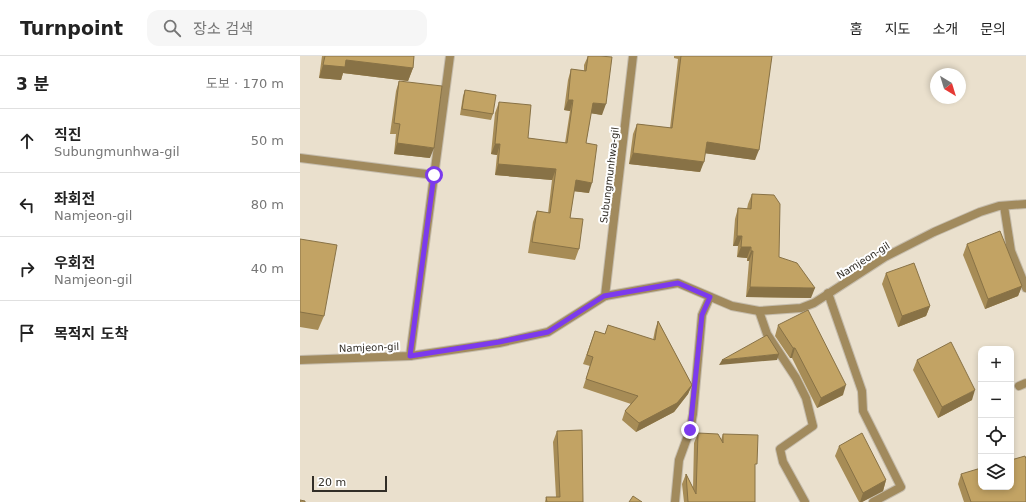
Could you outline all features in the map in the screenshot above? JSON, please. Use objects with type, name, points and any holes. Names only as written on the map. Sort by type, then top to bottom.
[{"type":"street","points":[[410,356],[450,56]]},
{"type":"street","name":"Subungmunhwa-gil","points":[[604,296],[633,56]]},
{"type":"street","points":[[300,158],[434,175]]},
{"type":"street","name":"Namjeon-gil","points":[[300,360],[410,356],[499,342],[548,332],[604,296],[678,283],[732,306],[759,311],[801,308],[885,257],[980,212],[1004,206],[1026,204]]},
{"type":"street","points":[[1004,206],[1010,251],[1026,288]]},
{"type":"street","points":[[828,293],[862,391],[863,411],[901,487],[873,502]]},
{"type":"street","points":[[675,502],[679,460],[690,430],[702,315],[710,297]]},
{"type":"street","points":[[759,311],[767,334],[796,378],[806,398],[813,426],[780,450],[783,462],[805,502]]},
{"type":"building","points":[[325,56],[414,56],[413,68],[346,60],[345,67],[323,65]]},
{"type":"building","points":[[588,56],[612,57],[606,104],[593,103],[586,143],[597,145],[592,183],[576,180],[570,218],[583,219],[579,249],[532,242],[537,211],[550,213],[556,169],[498,164],[500,144],[495,144],[499,102],[531,105],[528,138],[567,143],[573,100],[568,100],[571,69],[586,71]]},
{"type":"building","points":[[681,56],[772,56],[759,150],[707,142],[704,162],[633,153],[637,124],[672,128]]},
{"type":"building","points":[[399,81],[442,86],[434,148],[397,143],[400,124],[394,123]]},
{"type":"building","points":[[465,90],[496,95],[493,114],[462,109]]},
{"type":"building","points":[[752,194],[774,195],[780,204],[779,257],[797,263],[815,288],[750,287],[753,251],[751,251],[751,247],[741,247],[742,236],[737,236],[738,208],[751,209]]},
{"type":"building","points":[[1000,231],[1022,286],[988,299],[967,244]]},
{"type":"building","points":[[300,239],[337,245],[324,316],[300,312]]},
{"type":"building","points":[[914,263],[930,306],[902,316],[886,273]]},
{"type":"building","points":[[808,310],[846,385],[821,398],[795,348],[793,348],[778,325]]},
{"type":"building","points":[[658,321],[692,385],[677,403],[639,423],[625,411],[638,396],[586,379],[593,357],[587,355],[595,331],[605,334],[608,325],[655,340]]},
{"type":"building","points":[[767,335],[779,354],[722,360]]},
{"type":"building","points":[[951,342],[975,390],[942,407],[917,360]]},
{"type":"building","points":[[582,430],[583,502],[547,502],[546,497],[560,497],[557,431]]},
{"type":"building","points":[[698,433],[718,434],[723,443],[723,434],[758,435],[757,464],[755,464],[755,502],[688,502],[686,474],[696,494]]},
{"type":"building","points":[[862,433],[886,480],[863,493],[839,446]]},
{"type":"building","points":[[1025,456],[1026,459],[1026,502],[971,502],[961,474],[978,469],[978,490],[1014,490],[1014,459]]},
{"type":"building","points":[[633,496],[642,502],[629,502]]},
{"type":"route","points":[[434,175],[410,356],[499,342],[548,332],[604,296],[678,283],[688,286],[710,297],[702,315],[690,430]]}]
